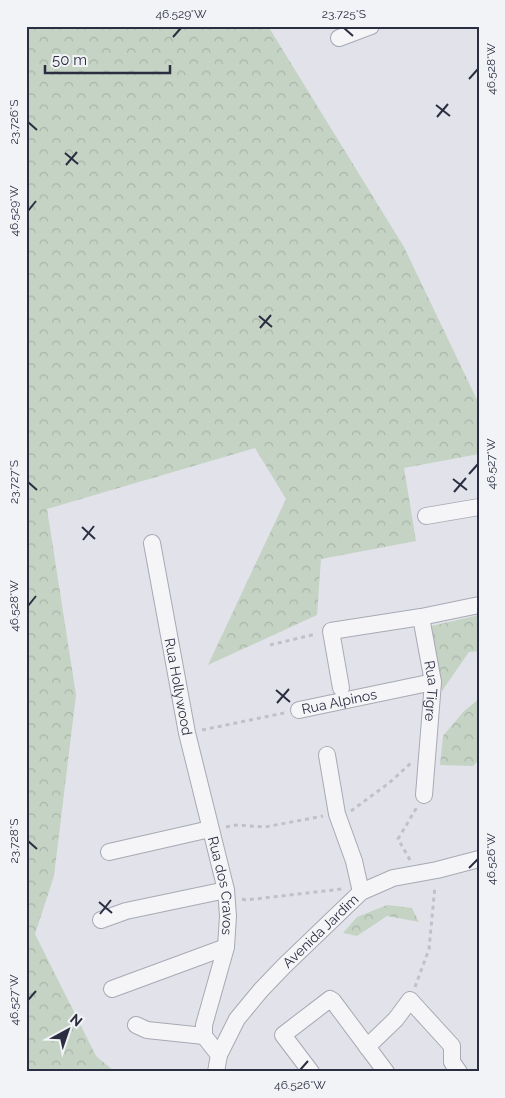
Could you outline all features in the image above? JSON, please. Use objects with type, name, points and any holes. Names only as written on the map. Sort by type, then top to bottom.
[{"type":"street","points":[[339,38],[371,26]]},
{"type":"street","points":[[426,516],[479,507]]},
{"type":"street","name":"Rua Hollywood","points":[[152,543],[187,733],[210,829]]},
{"type":"street","points":[[341,688],[331,631],[421,617],[479,605]]},
{"type":"street","name":"Rua Tigre","points":[[421,617],[433,682],[424,795]]},
{"type":"street","name":"Rua Alpinos","points":[[299,710],[433,682]]},
{"type":"street","points":[[327,756],[337,814],[354,861],[360,892]]},
{"type":"street","points":[[109,852],[210,829]]},
{"type":"street","name":"Rua dos Cravos","points":[[204,1036],[204,1025],[209,1002],[226,946],[228,916],[226,890],[210,829]]},
{"type":"street","name":"Avenida Jardim","points":[[216,1072],[219,1055],[237,1019],[261,990],[360,892],[393,878],[479,859]]},
{"type":"street","points":[[101,920],[126,911],[226,890]]},
{"type":"street","points":[[112,989],[226,946]]},
{"type":"street","points":[[311,1072],[283,1035],[328,1000],[333,1001],[386,1072]]},
{"type":"street","points":[[367,1046],[396,1019],[410,1000],[452,1046],[452,1062],[459,1072]]},
{"type":"street","points":[[136,1025],[147,1030],[204,1036],[219,1055]]},
{"type":"path","points":[[270,645],[331,631]]},
{"type":"path","name":"Rua Alpinos","points":[[187,733],[299,710]]},
{"type":"path","points":[[418,873],[398,839],[424,795]]},
{"type":"path","points":[[410,1000],[429,949],[436,870]]},
{"type":"path","points":[[226,890],[246,900],[297,895],[338,888]]},
{"type":"green space","points":[[26,26],[268,26],[404,247],[479,404],[479,454],[404,468],[416,541],[321,559],[317,615],[208,665],[286,499],[255,448],[47,509],[76,695],[54,876],[35,934],[96,1056],[115,1072],[26,1072]]},
{"type":"green space","points":[[479,615],[479,651],[469,652],[442,691],[427,627]]},
{"type":"green space","points":[[479,699],[479,760],[473,766],[440,765],[443,736],[464,711]]},
{"type":"green space","points":[[387,905],[412,908],[419,922],[387,916],[357,936],[343,933],[357,917]]}]
